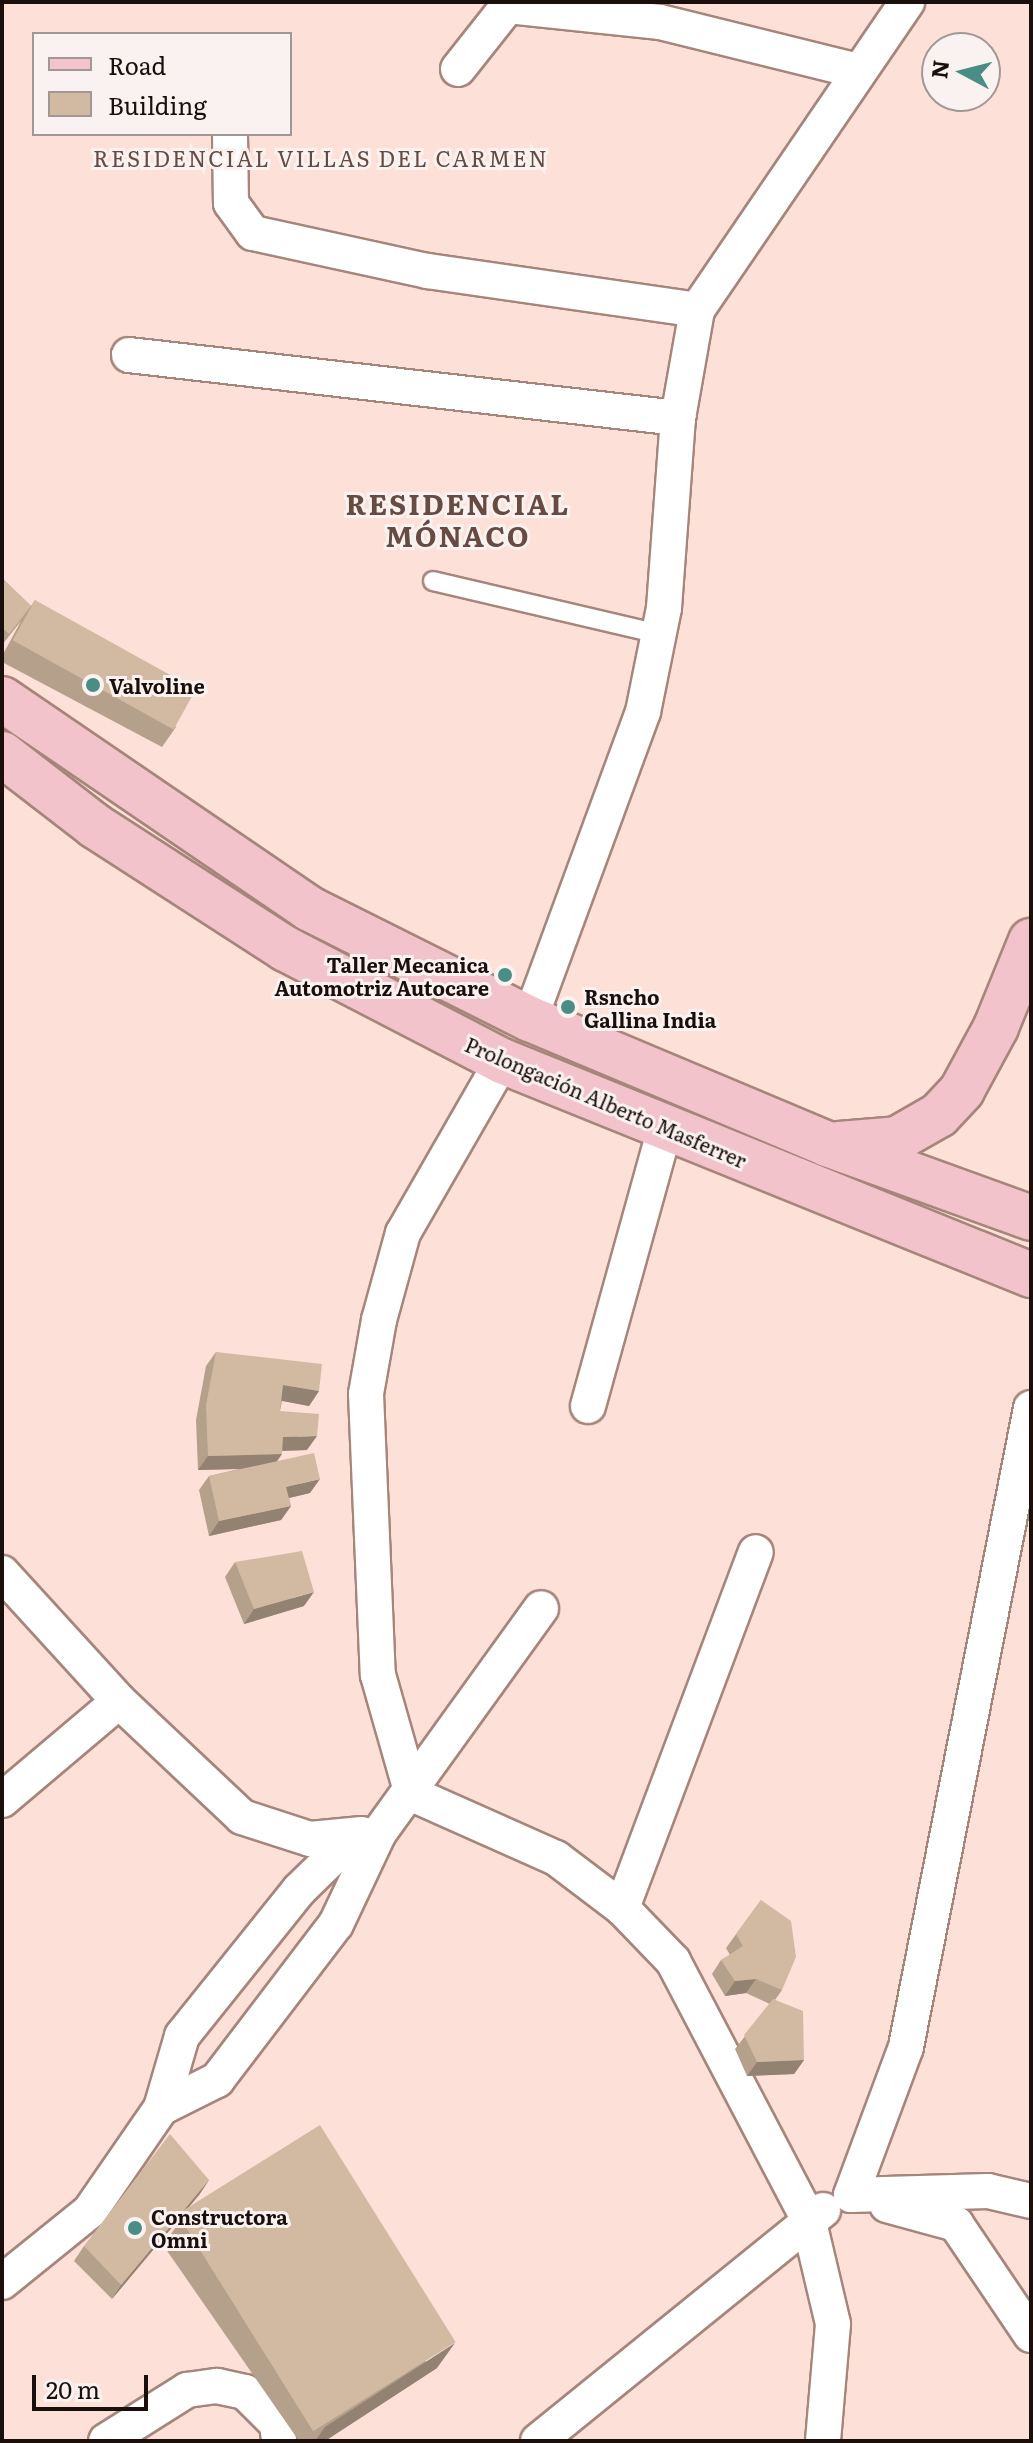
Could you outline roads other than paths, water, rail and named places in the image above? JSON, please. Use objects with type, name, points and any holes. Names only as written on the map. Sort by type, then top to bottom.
[{"type":"main road","points":[[2,699],[310,909],[530,1019],[827,1144],[1031,1218]]},
{"type":"main road","name":"Prolongación Alberto Masferrer","points":[[2,754],[95,826],[286,949],[502,1061],[1031,1275]]},
{"type":"main road","points":[[827,1144],[897,1139],[939,1115],[962,1090],[996,1027],[1031,941]]},
{"type":"street","points":[[530,1019],[621,780],[659,634],[678,418],[697,310],[907,2]]},
{"type":"street","points":[[458,69],[508,6],[550,5],[660,22],[858,71]]},
{"type":"street","points":[[230,136],[231,203],[253,233],[428,271],[697,310]]},
{"type":"street","points":[[129,355],[678,418]]},
{"type":"street","points":[[412,1794],[378,1675],[366,1394],[403,1233],[502,1061]]},
{"type":"street","points":[[588,1406],[665,1129]]},
{"type":"street","points":[[851,2195],[906,2047],[1031,1408]]},
{"type":"street","points":[[622,1908],[756,1552]]},
{"type":"street","points":[[2,1573],[119,1701],[242,1817],[310,1839],[379,1833]]},
{"type":"street","points":[[161,2108],[217,2080],[336,1924],[379,1833],[412,1794],[541,1608]]},
{"type":"street","points":[[2,1800],[119,1701]]},
{"type":"street","points":[[412,1794],[556,1858],[622,1908],[673,1961],[808,2218],[833,2324],[823,2441]]},
{"type":"street","points":[[2,2282],[90,2211],[161,2108],[182,2036],[299,1890],[335,1855],[379,1833]]},
{"type":"street","points":[[538,2441],[808,2218],[851,2195],[988,2191],[1031,2201]]},
{"type":"street","points":[[851,2195],[956,2224],[1031,2335]]},
{"type":"street","points":[[106,2441],[187,2390],[217,2386],[245,2392],[277,2424],[279,2441]]},
{"type":"lane","points":[[433,581],[659,634]]},
{"type":"place","name":"Valvoline","points":[[93,685]]},
{"type":"place","name":"Taller Mecanica Automotriz Autocare","points":[[505,975]]},
{"type":"place","name":"Rsncho Gallina India","points":[[568,1007]]},
{"type":"place","name":"Constructora Omni","points":[[135,2228]]},
{"type":"district","name":"RESIDENCIAL VILLAS DEL CARMEN","points":[[321,158]]},
{"type":"district","name":"RESIDENCIAL MÓNACO","points":[[458,519]]}]
